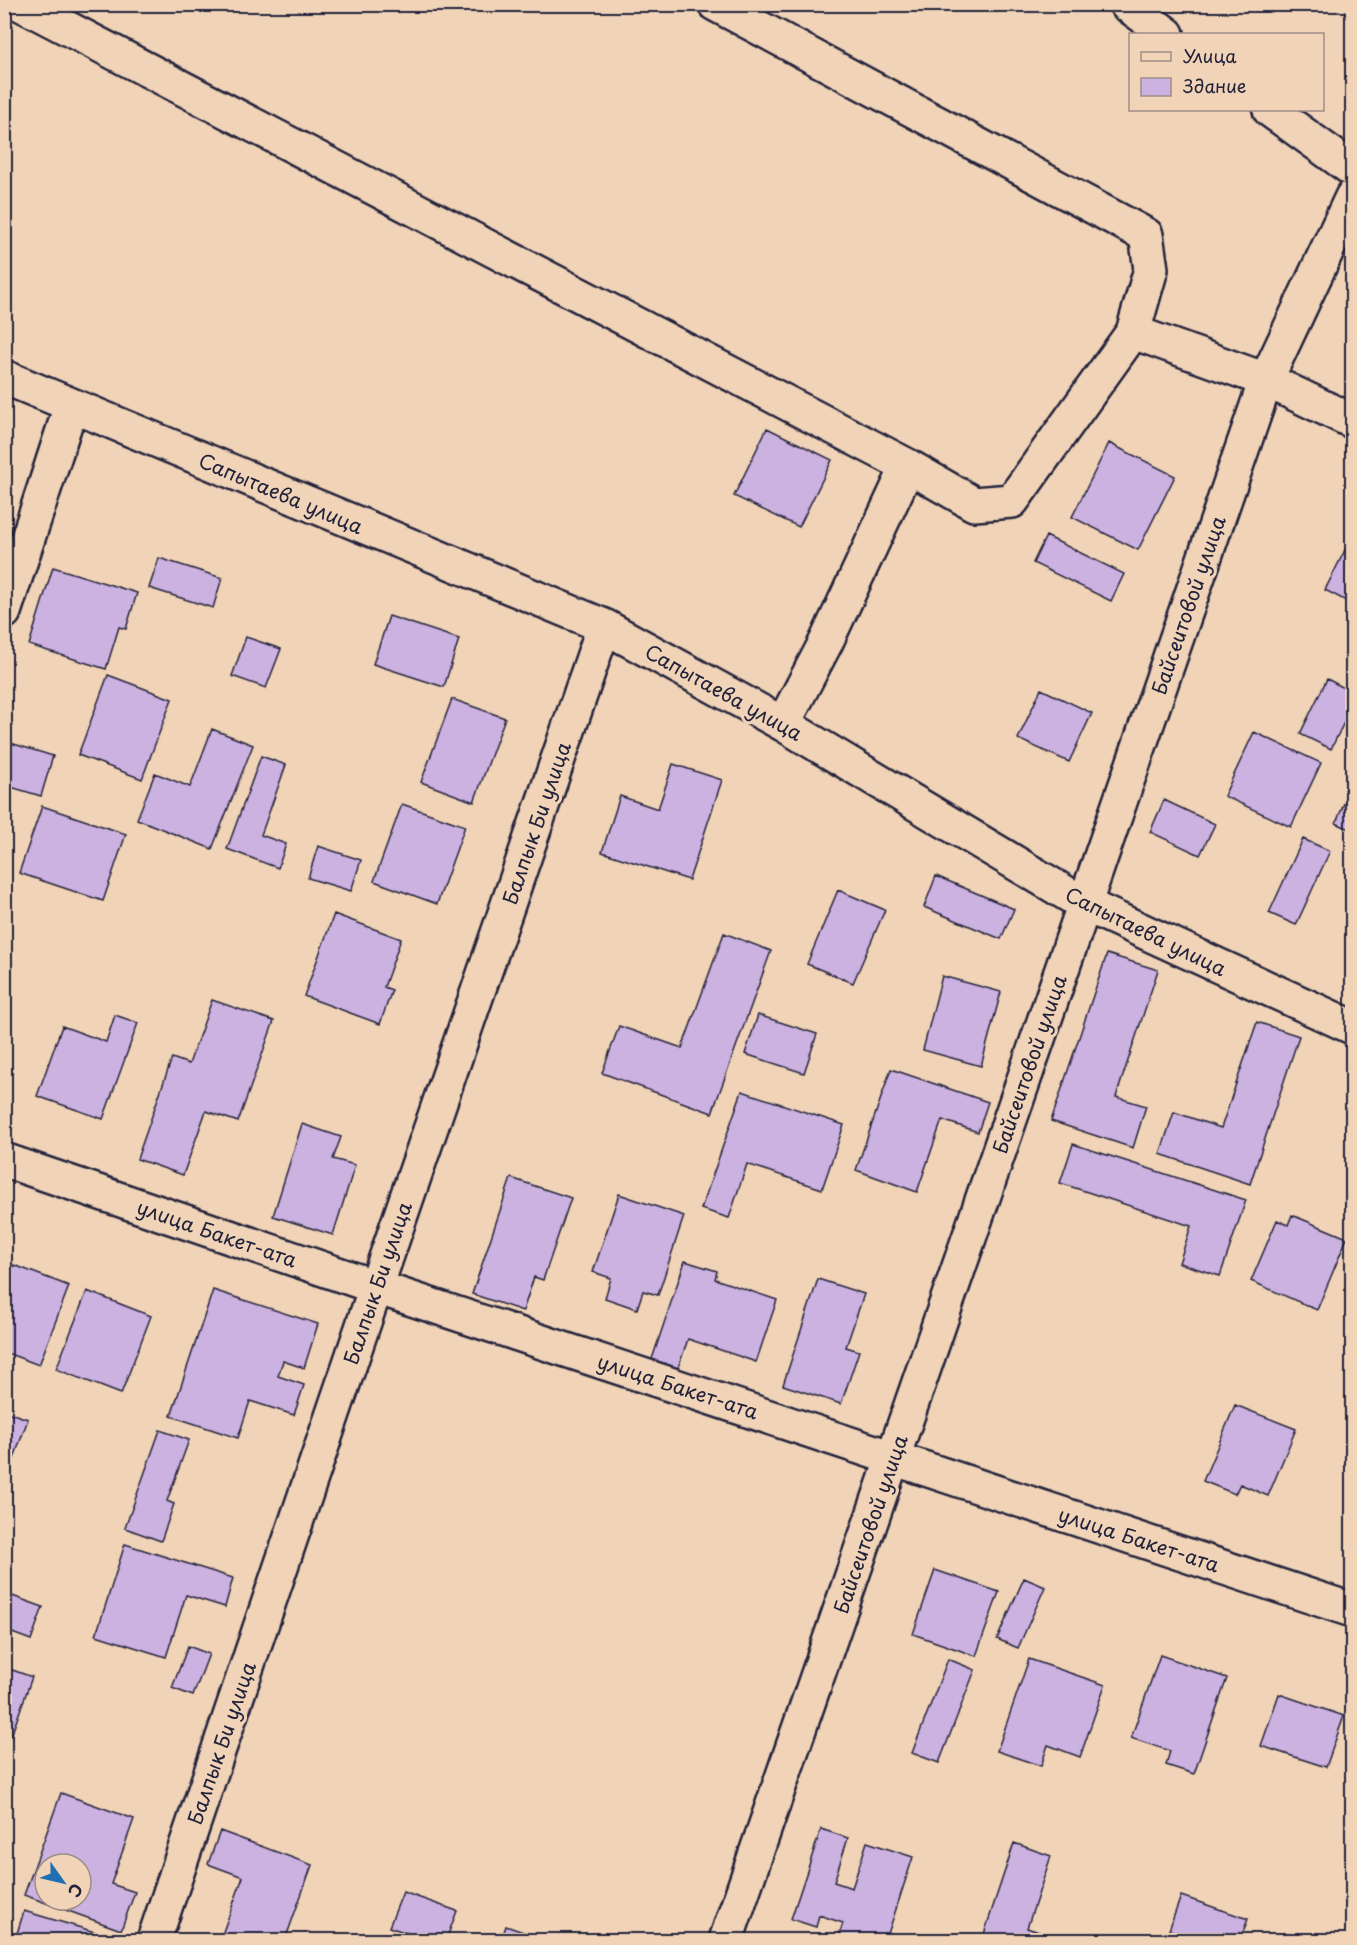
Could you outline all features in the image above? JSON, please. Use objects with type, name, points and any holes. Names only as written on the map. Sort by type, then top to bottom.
[{"type":"street","points":[[21,4],[908,466],[974,504],[1012,501],[1133,332],[1151,269],[1146,235],[715,4]]},
{"type":"street","points":[[1126,4],[1166,33]]},
{"type":"street","points":[[1271,111],[1353,169]]},
{"type":"street","name":"Байсеитовой улица","points":[[726,1941],[1266,380],[1353,197]]},
{"type":"street","points":[[1133,332],[1266,380],[1353,421]]},
{"type":"street","name":"Сапытаева улица","points":[[4,377],[604,626],[783,724],[1084,904],[1353,1028]]},
{"type":"street","points":[[4,612],[71,406]]},
{"type":"street","points":[[783,724],[825,642],[908,466]]},
{"type":"street","name":"Балпык Би улица","points":[[154,1941],[604,626]]},
{"type":"street","name":"улица Бакет-ата","points":[[4,1160],[376,1287],[1353,1610]]},
{"type":"building","points":[[767,428],[832,460],[799,527],[734,496]]},
{"type":"building","points":[[1109,443],[1175,476],[1138,550],[1072,517]]},
{"type":"building","points":[[1046,536],[1124,574],[1111,601],[1033,563]]},
{"type":"building","points":[[1352,536],[1352,604],[1325,590]]},
{"type":"building","points":[[159,558],[222,578],[213,608],[149,588]]},
{"type":"building","points":[[53,567],[137,593],[126,629],[119,627],[106,669],[29,645]]},
{"type":"building","points":[[389,616],[459,639],[444,687],[373,664]]},
{"type":"building","points":[[246,637],[281,649],[266,688],[232,676]]},
{"type":"building","points":[[108,675],[172,699],[142,779],[78,755]]},
{"type":"building","points":[[1327,679],[1352,692],[1352,706],[1331,749],[1300,734]]},
{"type":"building","points":[[1041,689],[1092,713],[1069,762],[1018,739]]},
{"type":"building","points":[[452,699],[505,718],[474,802],[421,782]]},
{"type":"building","points":[[212,729],[253,745],[212,849],[137,819],[155,773],[190,787]]},
{"type":"building","points":[[1254,732],[1321,763],[1291,827],[1224,796]]},
{"type":"building","points":[[4,741],[53,756],[41,796],[4,785]]},
{"type":"building","points":[[261,756],[286,765],[261,835],[286,844],[278,868],[227,849]]},
{"type":"building","points":[[673,764],[722,780],[689,880],[602,852],[620,796],[658,809]]},
{"type":"building","points":[[1352,783],[1352,830],[1336,823]]},
{"type":"building","points":[[1164,800],[1215,824],[1200,855],[1150,832]]},
{"type":"building","points":[[402,804],[465,826],[437,904],[374,881]]},
{"type":"building","points":[[42,806],[126,834],[103,901],[19,873]]},
{"type":"building","points":[[1303,839],[1330,851],[1296,925],[1269,913]]},
{"type":"building","points":[[318,846],[361,860],[351,891],[308,878]]},
{"type":"building","points":[[936,876],[1014,909],[1001,939],[924,907]]},
{"type":"building","points":[[838,890],[885,910],[853,983],[807,964]]},
{"type":"building","points":[[334,914],[401,939],[384,987],[392,990],[380,1024],[304,996]]},
{"type":"building","points":[[724,933],[771,951],[712,1113],[602,1073],[619,1026],[682,1048]]},
{"type":"building","points":[[1107,954],[1158,970],[1116,1097],[1146,1106],[1133,1148],[1051,1121]]},
{"type":"building","points":[[942,976],[1001,992],[981,1066],[923,1050]]},
{"type":"building","points":[[212,1000],[274,1021],[238,1122],[206,1111],[183,1175],[137,1159],[172,1058],[189,1064]]},
{"type":"building","points":[[115,1015],[138,1023],[103,1119],[37,1096],[62,1026],[106,1042]]},
{"type":"building","points":[[758,1015],[817,1034],[804,1073],[745,1054]]},
{"type":"building","points":[[1257,1022],[1299,1036],[1250,1184],[1160,1154],[1174,1112],[1221,1128]]},
{"type":"building","points":[[891,1069],[988,1102],[978,1132],[942,1120],[917,1192],[856,1170]]},
{"type":"building","points":[[742,1091],[844,1125],[822,1189],[747,1164],[729,1218],[701,1209]]},
{"type":"building","points":[[302,1124],[341,1137],[333,1159],[355,1165],[333,1235],[273,1216]]},
{"type":"building","points":[[1073,1144],[1246,1200],[1220,1276],[1179,1263],[1191,1226],[1060,1183]]},
{"type":"building","points":[[511,1178],[571,1198],[543,1280],[534,1277],[523,1311],[472,1294]]},
{"type":"building","points":[[619,1194],[684,1216],[658,1295],[643,1291],[637,1309],[605,1298],[611,1278],[593,1272]]},
{"type":"building","points":[[1292,1215],[1347,1238],[1317,1310],[1251,1281],[1277,1220],[1288,1225]]},
{"type":"building","points":[[685,1261],[717,1271],[715,1279],[777,1300],[756,1362],[688,1339],[677,1371],[651,1362]]},
{"type":"building","points":[[14,1265],[69,1286],[39,1365],[4,1352],[4,1289]]},
{"type":"building","points":[[818,1279],[864,1294],[846,1347],[859,1351],[841,1404],[783,1385]]},
{"type":"building","points":[[213,1290],[318,1324],[304,1368],[283,1361],[278,1376],[304,1385],[294,1415],[250,1401],[238,1438],[171,1416]]},
{"type":"building","points":[[87,1291],[151,1316],[121,1394],[56,1369]]},
{"type":"building","points":[[1235,1405],[1296,1429],[1268,1496],[1240,1484],[1235,1494],[1203,1481]]},
{"type":"building","points":[[4,1411],[28,1419],[12,1464],[4,1461]]},
{"type":"building","points":[[160,1430],[189,1440],[167,1501],[174,1504],[161,1541],[125,1528]]},
{"type":"building","points":[[125,1544],[233,1578],[225,1607],[186,1595],[166,1657],[96,1635]]},
{"type":"building","points":[[935,1570],[999,1592],[976,1656],[913,1634]]},
{"type":"building","points":[[1024,1578],[1045,1587],[1018,1648],[997,1639]]},
{"type":"building","points":[[4,1593],[43,1607],[31,1640],[4,1630]]},
{"type":"building","points":[[188,1646],[209,1654],[193,1696],[172,1688]]},
{"type":"building","points":[[1160,1655],[1227,1678],[1194,1774],[1166,1765],[1170,1751],[1131,1738]]},
{"type":"building","points":[[948,1659],[975,1670],[939,1763],[912,1753]]},
{"type":"building","points":[[1029,1659],[1105,1685],[1080,1757],[1048,1745],[1041,1766],[997,1751]]},
{"type":"building","points":[[4,1667],[32,1677],[11,1736],[4,1734]]},
{"type":"building","points":[[1279,1694],[1344,1716],[1326,1767],[1261,1746]]},
{"type":"building","points":[[61,1793],[134,1819],[111,1884],[135,1892],[121,1930],[71,1912],[93,1912],[93,1852],[40,1852]]},
{"type":"building","points":[[821,1829],[848,1838],[834,1882],[852,1888],[867,1842],[913,1857],[886,1940],[856,1940],[839,1935],[843,1923],[819,1915],[816,1927],[791,1919]]},
{"type":"building","points":[[220,1831],[312,1865],[285,1940],[220,1940],[243,1877],[208,1864]]},
{"type":"building","points":[[1014,1843],[1051,1856],[1027,1928],[1057,1938],[1056,1940],[982,1940]]},
{"type":"building","points":[[33,1870],[33,1898],[24,1895]]},
{"type":"building","points":[[403,1892],[457,1911],[446,1940],[414,1940],[416,1936],[389,1927]]},
{"type":"building","points":[[1181,1896],[1248,1919],[1240,1940],[1201,1940],[1169,1930]]},
{"type":"building","points":[[24,1911],[95,1932],[92,1940],[15,1940]]},
{"type":"building","points":[[506,1926],[546,1940],[501,1940]]}]
